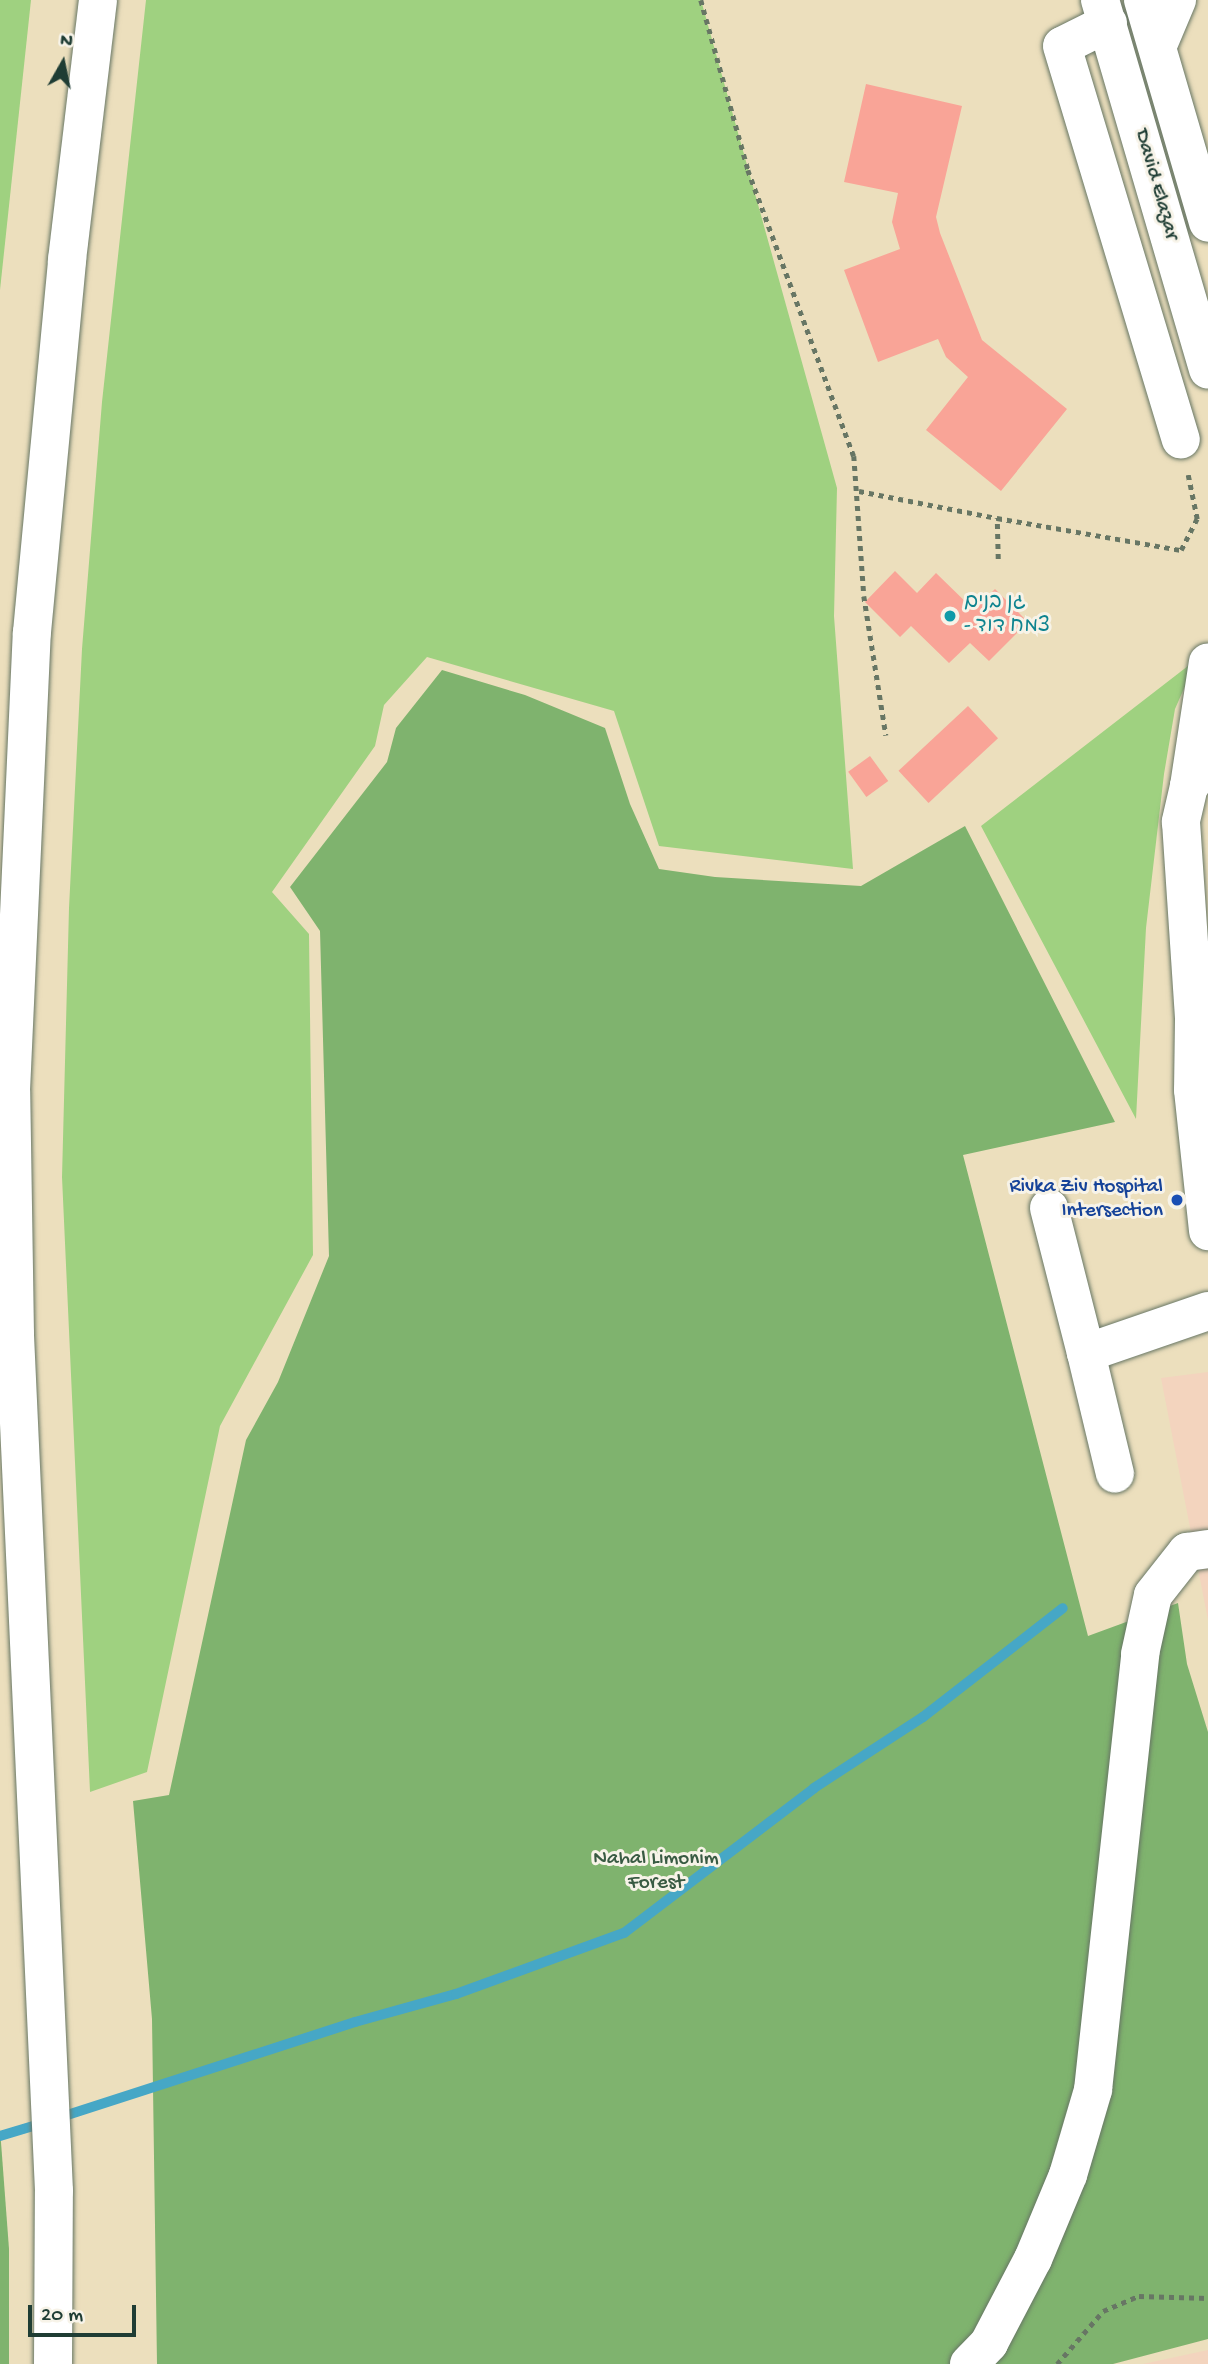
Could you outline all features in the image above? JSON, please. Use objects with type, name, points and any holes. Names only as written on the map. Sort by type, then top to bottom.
[{"type":"main road","points":[[53,2364],[54,2191],[15,1348],[11,1091],[32,632],[67,260],[99,0]]},
{"type":"main road","name":"David Elazar","points":[[1143,0],[1208,223]]},
{"type":"main road","points":[[1158,45],[1177,0]]},
{"type":"main road","points":[[1104,12],[1062,46],[1181,439]]},
{"type":"main road","name":"David Elazar","points":[[1104,12],[1207,367]]},
{"type":"main road","points":[[1208,662],[1199,774],[1181,822],[1185,917],[1208,1231]]},
{"type":"main road","points":[[1185,917],[1208,864]]},
{"type":"main road","points":[[1049,1208],[1115,1474]]},
{"type":"main road","points":[[1086,1353],[1208,1311]]},
{"type":"main road","points":[[968,2364],[989,2343],[1033,2259],[1068,2175],[1093,2090],[1139,1654],[1153,1595],[1187,1552],[1208,1549]]},
{"type":"path","points":[[701,0],[748,170],[854,456],[859,491],[864,596],[886,735]]},
{"type":"path","points":[[859,491],[1181,550],[1197,519],[1181,439]]},
{"type":"path","points":[[997,518],[998,559]]},
{"type":"path","points":[[1057,2364],[1103,2311],[1139,2296],[1208,2298]]},
{"type":"shaded area","points":[[1208,1372],[1208,1620],[1161,1378]]},
{"type":"shaded area","points":[[1208,2350],[1208,2364],[1143,2364]]},
{"type":"green space","points":[[0,0],[31,0],[0,290]]},
{"type":"green space","points":[[146,0],[701,0],[837,488],[834,616],[853,869],[659,846],[614,711],[427,657],[384,705],[375,746],[272,892],[309,934],[313,1255],[220,1426],[147,1772],[90,1792],[62,1177],[69,908],[82,649],[102,402]]},
{"type":"green space","points":[[1197,659],[1175,709],[1164,774],[1146,928],[1136,1119],[981,826]]},
{"type":"green space","name":"Nahal Limonim Forest","points":[[442,670],[525,695],[605,728],[630,804],[659,869],[715,877],[861,886],[965,826],[1115,1122],[963,1155],[1088,1636],[1178,1603],[1187,1664],[1208,1732],[1208,2339],[1113,2364],[157,2364],[152,2019],[133,1801],[169,1795],[246,1440],[278,1382],[329,1256],[320,931],[290,887],[387,762],[396,728]]},
{"type":"green space","points":[[0,2129],[9,2249],[9,2364],[0,2364]]},
{"type":"building","points":[[866,84],[962,106],[936,217],[940,233],[982,340],[1067,409],[1001,491],[926,430],[968,377],[946,357],[938,339],[878,362],[844,270],[900,249],[892,222],[898,193],[844,182]]},
{"type":"building","name":"גן בנים - צמח דוד","points":[[895,571],[917,593],[936,573],[974,610],[995,589],[1028,622],[989,661],[970,643],[949,663],[911,626],[900,637],[865,602]]},
{"type":"building","points":[[968,706],[998,738],[929,803],[899,771]]},
{"type":"building","points":[[870,756],[888,781],[866,797],[848,772]]},
{"type":"waterway","points":[[58,2118],[355,2022],[456,1994],[624,1933],[814,1788],[923,1717],[1063,1608]]},
{"type":"waterway","points":[[0,2136],[43,2123]]},
{"type":"place","name":"גן בנים - צמח דוד","points":[[950,616]]},
{"type":"place","name":"Rivka Ziv Hospital Intersection","points":[[1177,1200]]}]
